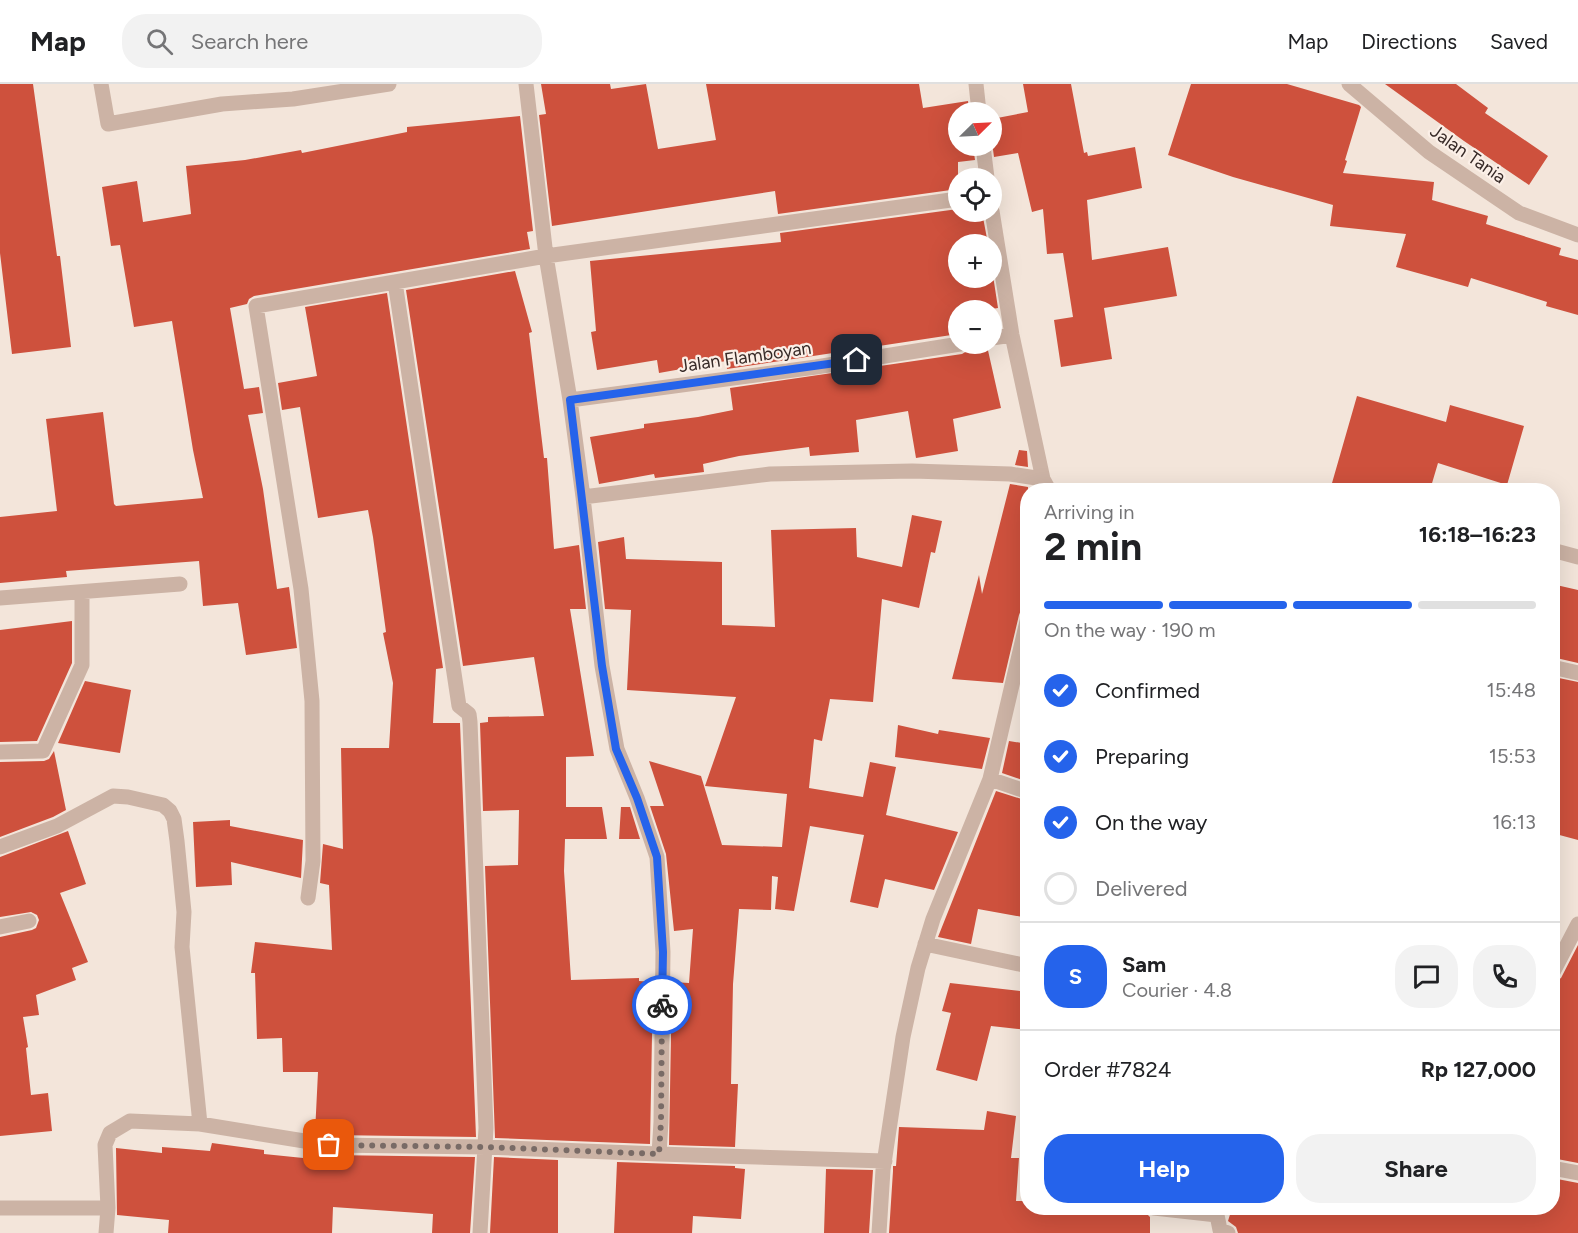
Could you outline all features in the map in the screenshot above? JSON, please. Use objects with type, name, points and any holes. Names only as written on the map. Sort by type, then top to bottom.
[{"type":"street","points":[[101,84],[108,124],[292,92],[388,84]]},
{"type":"street","points":[[526,84],[546,256],[570,400],[602,666],[616,749],[637,798],[657,857],[663,952],[659,1154]]},
{"type":"street","points":[[976,84],[978,102]]},
{"type":"street","name":"Jalan Tania","points":[[1348,84],[1429,152],[1510,207],[1578,235]]},
{"type":"street","points":[[308,898],[313,861],[312,701],[301,589],[256,306],[546,256],[948,200]]},
{"type":"street","points":[[994,222],[1012,335],[1046,483]]},
{"type":"street","points":[[395,282],[459,706],[469,714],[470,722],[486,1147],[480,1233]]},
{"type":"street","points":[[1002,336],[1012,335]]},
{"type":"street","name":"Jalan Flamboyan","points":[[570,400],[816,367],[948,346]]},
{"type":"street","points":[[583,497],[770,474],[912,471],[1010,474],[1039,483]]},
{"type":"street","points":[[1560,552],[1578,557]]},
{"type":"street","points":[[0,598],[180,584]]},
{"type":"street","points":[[0,752],[43,751],[50,738],[82,665],[82,593]]},
{"type":"street","points":[[879,1233],[885,1161],[903,1037],[925,944],[990,779],[1020,651]]},
{"type":"street","points":[[1560,669],[1578,673]]},
{"type":"street","points":[[990,779],[1020,789]]},
{"type":"street","points":[[0,847],[57,826],[112,796],[163,805],[170,811],[175,826],[184,912],[182,947],[200,1124]]},
{"type":"street","points":[[0,927],[29,921]]},
{"type":"street","points":[[1560,959],[1578,924]]},
{"type":"street","points":[[925,944],[1020,964]]},
{"type":"street","points":[[106,1233],[108,1208],[105,1145],[110,1133],[130,1121],[200,1124],[329,1145],[486,1147],[885,1161]]},
{"type":"street","points":[[1560,1170],[1578,1173]]},
{"type":"street","points":[[0,1208],[108,1208]]},
{"type":"street","points":[[1217,1215],[1220,1230],[1228,1233]]},
{"type":"building","points":[[0,84],[33,84],[57,256],[60,256],[71,347],[12,354],[0,253]]},
{"type":"building","points":[[541,84],[610,84],[611,89],[646,84],[658,149],[716,140],[706,84],[919,84],[923,108],[948,104],[948,156],[974,156],[975,160],[958,162],[958,168],[948,168],[948,190],[778,214],[775,191],[552,226],[539,115],[546,114]]},
{"type":"building","points":[[1023,84],[1071,84],[1084,153],[1087,152],[1088,156],[1135,147],[1142,188],[1087,200],[1092,260],[1168,247],[1177,296],[1104,308],[1112,359],[1061,367],[1054,320],[1073,317],[1063,253],[1047,254],[1043,209],[1032,212],[1018,153],[1002,156],[1002,117],[1028,112]]},
{"type":"building","points":[[1191,84],[1287,84],[1359,105],[1361,107],[1343,173],[1434,182],[1432,200],[1488,216],[1486,224],[1561,248],[1559,255],[1578,260],[1578,315],[1546,306],[1547,302],[1471,278],[1468,287],[1396,267],[1406,234],[1330,226],[1333,205],[1233,177],[1168,155]]},
{"type":"building","points":[[1385,84],[1456,84],[1488,108],[1485,113],[1548,156],[1529,185]]},
{"type":"building","points":[[520,116],[533,231],[527,232],[530,249],[254,296],[247,304],[230,308],[244,389],[259,387],[263,413],[248,415],[263,489],[277,589],[289,587],[297,648],[246,655],[238,603],[203,606],[199,561],[66,571],[67,577],[0,583],[0,517],[57,511],[46,419],[103,412],[116,506],[203,498],[172,321],[134,327],[120,245],[111,246],[102,187],[137,181],[143,222],[191,214],[186,166],[245,160],[301,150],[302,153],[407,132],[407,127]]},
{"type":"building","points":[[948,210],[948,222],[984,222],[986,234],[948,234],[948,288],[995,288],[997,300],[948,300],[948,336],[727,369],[726,361],[659,373],[657,360],[597,370],[591,332],[596,331],[590,261],[781,242],[780,233]]},
{"type":"building","points":[[515,271],[532,332],[529,333],[544,458],[547,458],[554,549],[579,545],[586,609],[570,609],[594,756],[566,757],[566,807],[602,807],[607,839],[565,839],[564,871],[571,980],[639,978],[639,981],[653,982],[650,1144],[495,1138],[485,866],[518,865],[519,810],[483,811],[480,723],[488,722],[488,717],[544,716],[534,657],[463,666],[406,290]]},
{"type":"building","points":[[387,293],[443,668],[436,669],[433,723],[460,723],[476,1137],[315,1133],[318,1072],[283,1072],[282,1038],[257,1039],[255,973],[251,973],[255,942],[332,950],[329,885],[320,883],[323,844],[343,849],[341,748],[389,748],[393,683],[383,633],[386,632],[368,510],[318,518],[300,407],[282,410],[278,383],[317,376],[305,307]]},
{"type":"building","points":[[962,354],[989,354],[1001,408],[953,419],[958,451],[916,458],[908,411],[856,420],[859,452],[810,456],[809,447],[739,456],[703,464],[704,472],[655,478],[654,474],[599,484],[590,437],[644,428],[644,424],[733,410],[730,388]]},
{"type":"building","points":[[1357,396],[1446,422],[1450,405],[1524,426],[1508,483],[1501,483],[1438,463],[1432,483],[1332,483]]},
{"type":"building","points":[[1019,450],[1027,451],[1028,467],[1015,465]]},
{"type":"building","points":[[1010,484],[1020,486],[1020,612],[1003,683],[952,679],[979,575],[982,594]]},
{"type":"building","points":[[912,515],[942,521],[935,553],[931,552],[919,608],[882,599],[873,702],[830,699],[822,741],[814,739],[809,788],[863,797],[870,762],[896,767],[886,815],[958,832],[934,890],[885,879],[878,908],[850,902],[864,835],[810,826],[794,911],[775,909],[778,877],[772,876],[771,910],[739,909],[733,984],[731,1084],[738,1084],[735,1147],[669,1145],[672,982],[689,983],[693,929],[674,931],[666,854],[650,806],[664,806],[649,761],[701,776],[722,845],[782,847],[787,794],[705,786],[736,697],[627,690],[631,610],[605,609],[598,542],[624,537],[626,559],[722,562],[722,625],[775,627],[771,530],[856,528],[857,557],[902,567]]},
{"type":"building","points":[[1560,586],[1578,590],[1578,663],[1560,659]]},
{"type":"building","points":[[72,621],[72,663],[37,741],[0,742],[0,630]]},
{"type":"building","points":[[1560,678],[1578,682],[1578,840],[1560,835]]},
{"type":"building","points":[[85,681],[131,690],[120,753],[58,743]]},
{"type":"building","points":[[898,725],[938,734],[939,730],[990,738],[982,769],[895,757]]},
{"type":"building","points":[[1009,741],[1020,743],[1020,779],[1002,773]]},
{"type":"building","points":[[54,751],[66,810],[0,837],[0,762],[44,761],[49,759]]},
{"type":"building","points":[[996,791],[1020,798],[1020,917],[978,909],[971,944],[938,937]]},
{"type":"building","points":[[621,807],[630,807],[640,839],[619,839]]},
{"type":"building","points":[[230,820],[230,826],[303,840],[301,878],[231,862],[232,885],[196,887],[193,822]]},
{"type":"building","points":[[68,831],[86,884],[60,893],[88,962],[72,968],[76,980],[36,995],[39,1015],[23,1017],[28,1047],[26,1048],[31,1095],[48,1093],[52,1131],[0,1136],[0,937],[32,930],[36,928],[39,920],[37,915],[31,912],[0,917],[0,857]]},
{"type":"building","points":[[1578,945],[1578,1163],[1560,1160],[1561,978]]},
{"type":"building","points":[[950,983],[1020,991],[1020,1029],[991,1026],[977,1081],[936,1070],[951,1013],[942,1011]]},
{"type":"building","points":[[987,1111],[1016,1116],[1011,1158],[1019,1158],[1016,1201],[1020,1201],[1020,1215],[1148,1215],[1150,1233],[889,1233],[893,1166],[896,1166],[899,1127],[984,1130]]},
{"type":"building","points":[[212,1143],[264,1150],[264,1154],[313,1159],[314,1152],[329,1155],[475,1157],[470,1233],[432,1233],[433,1214],[333,1207],[332,1233],[168,1233],[169,1220],[117,1215],[116,1148],[162,1153],[162,1147],[210,1151]]},
{"type":"building","points":[[494,1157],[558,1160],[558,1233],[490,1233]]},
{"type":"building","points":[[617,1162],[735,1166],[735,1168],[745,1169],[741,1219],[693,1216],[692,1233],[614,1233]]},
{"type":"building","points":[[826,1169],[873,1170],[869,1233],[824,1233]]},
{"type":"building","points":[[1560,1180],[1578,1183],[1578,1233],[1238,1233],[1236,1227],[1228,1221],[1230,1215],[1560,1215]]},
{"type":"way so far","points":[[329,1145],[486,1147],[659,1154],[662,1005]]},
{"type":"route","points":[[662,1005],[663,952],[657,857],[637,798],[616,749],[602,666],[570,400],[857,360]]}]
